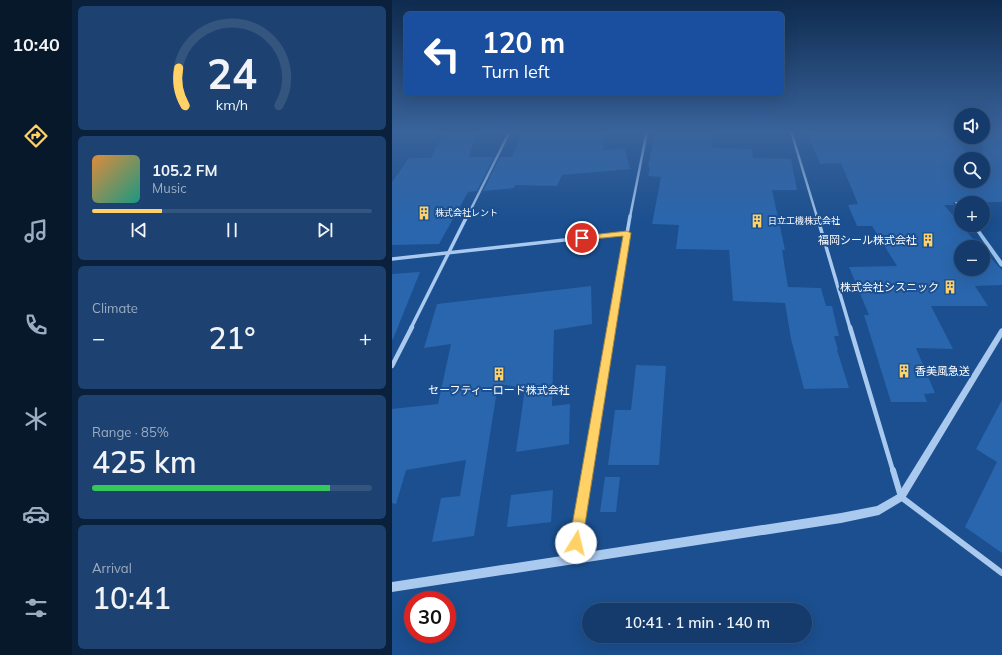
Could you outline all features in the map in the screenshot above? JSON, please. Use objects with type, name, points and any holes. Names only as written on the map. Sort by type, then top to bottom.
[{"type":"street","points":[[392,366],[495,162]]},
{"type":"street","points":[[573,559],[627,233],[641,162]]},
{"type":"street","points":[[800,162],[901,497],[1002,573]]},
{"type":"street","points":[[392,259],[627,233]]},
{"type":"street","points":[[392,587],[841,518],[879,510],[901,497],[1002,331]]},
{"type":"building","name":"株式会社レント","points":[[406,162],[492,162],[477,191],[468,192],[439,244],[392,245],[392,182]]},
{"type":"building","points":[[498,162],[628,162],[630,169],[562,175],[557,186],[515,185],[514,188],[483,191]]},
{"type":"building","points":[[649,162],[791,162],[797,190],[772,190],[785,250],[782,250],[788,287],[821,288],[826,306],[832,306],[839,336],[834,336],[849,388],[804,389],[791,339],[785,303],[733,301],[729,250],[676,249],[679,225],[652,224],[661,177],[648,176],[650,167],[648,167]]},
{"type":"building","points":[[819,162],[954,162],[954,188],[990,188],[990,162],[1002,162],[1002,202],[990,202],[990,196],[954,196],[954,205],[944,205],[954,217],[954,232],[967,232],[974,240],[954,240],[954,276],[990,276],[990,257],[1002,270],[1002,285],[975,286],[988,306],[931,306],[953,349],[916,348],[935,393],[924,394],[927,402],[891,402],[864,315],[869,315],[849,267],[897,266],[872,226],[857,226],[848,205],[858,204],[841,163],[820,164]]},
{"type":"building","points":[[420,272],[393,339],[392,339],[392,274]]},
{"type":"building","points":[[591,286],[592,324],[554,330],[552,406],[570,404],[569,444],[516,452],[525,388],[498,384],[474,536],[432,542],[441,498],[460,496],[466,460],[406,470],[396,504],[392,503],[392,409],[438,404],[451,344],[424,348],[437,304]]},
{"type":"building","points":[[636,365],[666,366],[659,465],[608,465],[615,410],[631,410]]},
{"type":"building","points":[[1002,400],[1002,553],[965,527],[997,462],[976,449]]},
{"type":"building","points":[[605,477],[620,477],[616,512],[600,512]]},
{"type":"building","points":[[553,490],[551,522],[507,527],[511,495]]},
{"type":"waterway","points":[[979,232],[1002,265]]},
{"type":"place","name":"株式会社レント","points":[[424,213]]},
{"type":"place","name":"日立工機株式会社","points":[[757,221]]},
{"type":"place","name":"福岡シール株式会社","points":[[928,240]]},
{"type":"place","name":"株式会社シスニック","points":[[950,287]]},
{"type":"place","name":"香美風急送","points":[[904,371]]},
{"type":"place","name":"セーフティーロード株式会社","points":[[499,374]]},
{"type":"route","points":[[576,543],[627,233],[582,238]]}]
